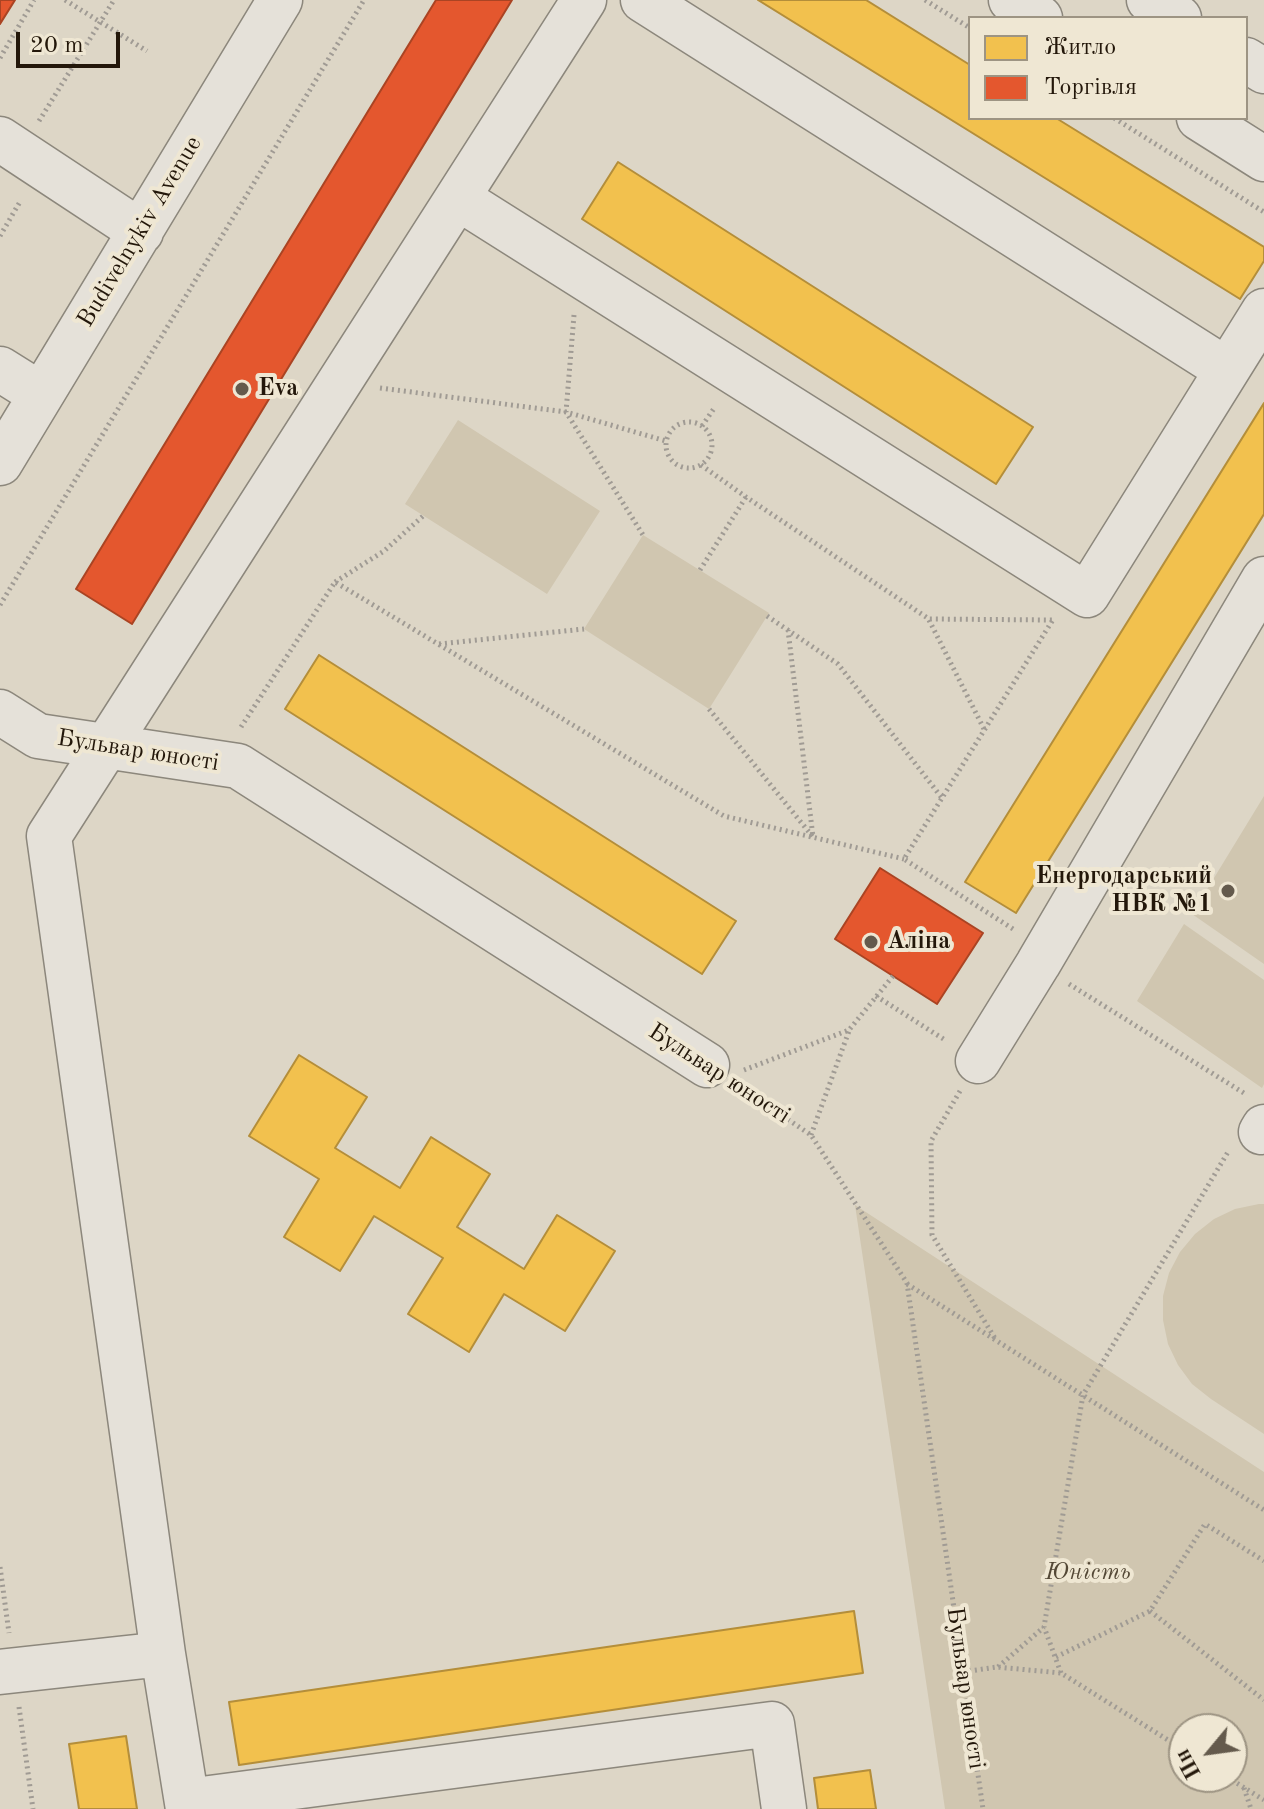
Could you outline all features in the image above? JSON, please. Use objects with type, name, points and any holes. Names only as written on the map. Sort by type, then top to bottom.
[{"type":"street","name":"Budivelnykiv Avenue","points":[[0,463],[280,0]]},
{"type":"street","points":[[584,0],[49,836],[163,1654],[188,1805],[772,1724],[784,1809]]},
{"type":"street","points":[[643,0],[1227,370]]},
{"type":"street","points":[[1011,0],[1037,16]]},
{"type":"street","points":[[1149,0],[1176,16]]},
{"type":"street","points":[[1202,120],[1264,159]]},
{"type":"street","points":[[16,149],[141,232]]},
{"type":"street","points":[[458,198],[578,274],[1063,603],[1087,595],[1264,311]]},
{"type":"street","points":[[0,369],[40,394]]},
{"type":"street","points":[[978,1061],[1264,579]]},
{"type":"street","name":"Бульвар юності","points":[[0,712],[38,736],[238,766],[716,1071]]},
{"type":"street","points":[[0,1672],[163,1654]]},
{"type":"path","points":[[0,58],[34,0]]},
{"type":"path","points":[[65,0],[147,51]]},
{"type":"path","points":[[0,236],[29,188],[16,149],[34,129],[114,0]]},
{"type":"path","points":[[0,605],[364,0]]},
{"type":"path","points":[[925,0],[968,27]]},
{"type":"path","points":[[1117,120],[1264,212]]},
{"type":"path","points":[[578,274],[566,412],[643,535]]},
{"type":"path","points":[[340,383],[566,412],[666,441]]},
{"type":"path","points":[[688,422],[702,426],[708,432],[712,446],[707,460],[701,465],[686,469],[673,463],[668,456],[668,433],[680,424],[688,422]]},
{"type":"path","points":[[701,465],[929,619],[984,730]]},
{"type":"path","points":[[700,570],[746,497]]},
{"type":"path","points":[[218,763],[335,582],[384,551],[423,516]]},
{"type":"path","points":[[335,582],[724,816],[904,859],[1042,957],[1254,1126],[1083,1395],[1044,1627],[1061,1673]]},
{"type":"path","points":[[929,619],[1063,603]]},
{"type":"path","points":[[904,859],[1063,603]]},
{"type":"path","points":[[767,616],[838,664],[942,798]]},
{"type":"path","points":[[438,645],[584,629]]},
{"type":"path","points":[[788,630],[813,837]]},
{"type":"path","points":[[709,709],[813,837]]},
{"type":"path","points":[[811,1135],[849,1030],[893,976]]},
{"type":"path","points":[[876,996],[978,1061],[931,1141],[932,1235],[996,1340]]},
{"type":"path","points":[[716,1071],[849,1030]]},
{"type":"path","name":"Бульвар юності","points":[[716,1071],[811,1135],[907,1283],[983,1809]]},
{"type":"path","points":[[907,1283],[1264,1510]]},
{"type":"path","points":[[1056,1657],[1150,1611],[1205,1524],[1264,1561]]},
{"type":"path","points":[[1150,1611],[1264,1700]]},
{"type":"path","points":[[997,1667],[1044,1627]]},
{"type":"path","points":[[963,1672],[997,1667],[1061,1673],[1168,1740]]},
{"type":"green space","points":[[458,420],[600,511],[547,594],[405,504]]},
{"type":"green space","points":[[643,535],[769,613],[709,709],[584,629]]},
{"type":"green space","points":[[1264,796],[1264,964],[1192,914]]},
{"type":"green space","points":[[1184,924],[1264,980],[1262,1088],[1137,1001]]},
{"type":"green space","points":[[1264,1204],[1264,1434],[1192,1384],[1168,1344],[1163,1320],[1163,1296],[1169,1273],[1180,1252],[1195,1234],[1214,1219],[1235,1209]]},
{"type":"green space","name":"Юність","points":[[855,1205],[1264,1472],[1264,1809],[945,1809]]},
{"type":"building: Житло","points":[[758,0],[866,0],[968,64],[968,120],[1059,120],[1264,247],[1264,261],[1240,299]]},
{"type":"building: Житло","points":[[618,162],[1033,427],[996,484],[582,219]]},
{"type":"building: Житло","points":[[1264,403],[1264,514],[1016,913],[965,882]]},
{"type":"building: Житло","points":[[319,655],[736,921],[702,974],[285,709]]},
{"type":"building: Житло","points":[[299,1055],[367,1097],[335,1148],[400,1188],[431,1137],[490,1174],[457,1227],[524,1269],[557,1215],[615,1251],[565,1331],[504,1294],[469,1352],[408,1314],[443,1258],[374,1216],[340,1271],[284,1237],[319,1179],[249,1136]]},
{"type":"building: Житло","points":[[854,1611],[863,1673],[239,1765],[229,1702]]},
{"type":"building: Житло","points":[[126,1736],[137,1809],[79,1809],[69,1744]]},
{"type":"building: Житло","points":[[870,1770],[876,1809],[818,1809],[814,1778]]},
{"type":"building: Торгівля","points":[[0,0],[15,0],[0,24]]},
{"type":"building: Торгівля","points":[[436,0],[512,0],[132,624],[76,589]]},
{"type":"building: Торгівля","points":[[880,868],[983,933],[937,1004],[835,939]]},
{"type":"place","name":"Eva","points":[[242,389]]},
{"type":"place","name":"Енергодарський НВК №1","points":[[1228,891]]},
{"type":"place","name":"Аліна","points":[[871,942]]}]
